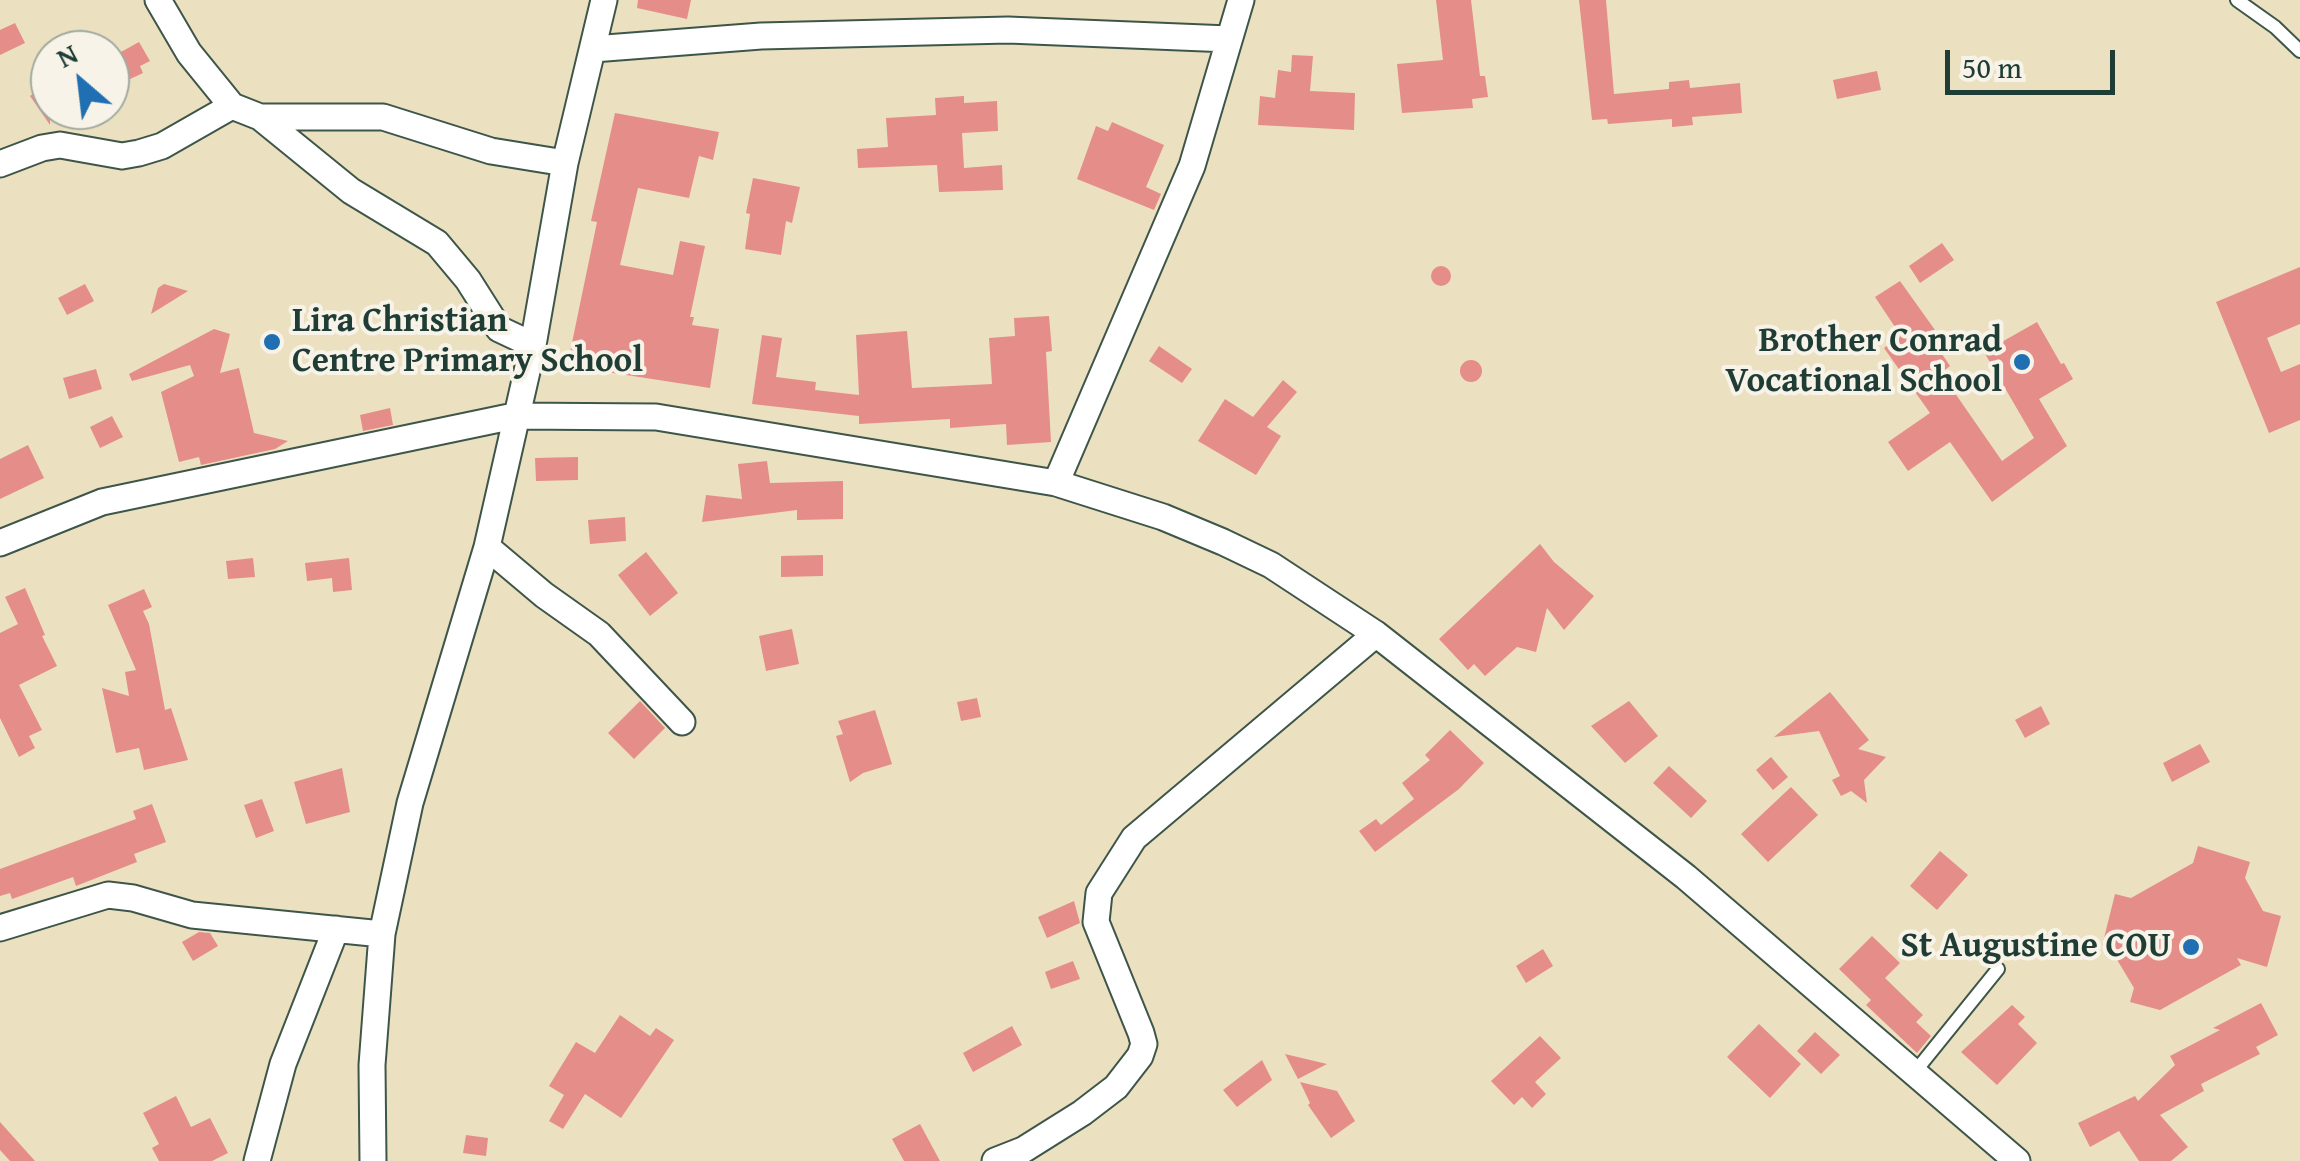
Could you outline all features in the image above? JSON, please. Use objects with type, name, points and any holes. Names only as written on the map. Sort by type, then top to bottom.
[{"type":"street","points":[[158,0],[189,53],[232,106],[260,117],[351,191],[437,243],[468,280],[499,329],[533,345]]},
{"type":"street","points":[[373,1161],[372,1064],[382,934],[410,803],[486,547],[533,345],[565,163],[604,0]]},
{"type":"street","points":[[1056,483],[1192,166],[1241,0]]},
{"type":"street","points":[[593,49],[761,36],[1008,30],[1229,39]]},
{"type":"street","points":[[0,164],[42,148],[60,146],[122,156],[139,153],[162,146],[232,106]]},
{"type":"street","points":[[260,117],[383,117],[492,151],[565,163]]},
{"type":"street","points":[[0,544],[102,502],[514,416],[656,417],[1056,483],[1163,517],[1223,542],[1271,566],[1376,634],[1686,877],[2018,1161]]},
{"type":"street","points":[[486,547],[599,634],[682,722]]},
{"type":"street","points":[[995,1161],[1023,1150],[1082,1113],[1116,1087],[1140,1056],[1144,1044],[1141,1033],[1096,922],[1099,892],[1134,838],[1376,634]]},
{"type":"street","points":[[0,928],[108,895],[192,915],[382,934]]},
{"type":"street","points":[[257,1161],[283,1064],[336,929]]},
{"type":"lane","points":[[2238,0],[2300,51]]},
{"type":"lane","points":[[1914,1073],[1998,969]]},
{"type":"building","points":[[638,0],[691,0],[687,19],[637,8]]},
{"type":"building","points":[[1436,0],[1471,0],[1480,76],[1485,76],[1488,97],[1472,99],[1473,108],[1402,113],[1397,64],[1443,60]]},
{"type":"building","points":[[1579,0],[1606,0],[1614,94],[1669,89],[1669,82],[1689,80],[1690,88],[1740,83],[1742,113],[1692,117],[1693,125],[1672,127],[1672,119],[1608,124],[1607,119],[1592,120]]},
{"type":"building","points":[[15,23],[25,43],[0,55],[0,30]]},
{"type":"building","points":[[139,42],[150,61],[140,66],[143,73],[130,79],[130,47]]},
{"type":"building","points":[[1292,55],[1313,56],[1310,91],[1355,93],[1354,130],[1258,125],[1260,96],[1275,98],[1278,70],[1291,72]]},
{"type":"building","points":[[1877,71],[1881,90],[1837,99],[1833,80]]},
{"type":"building","points":[[964,96],[964,103],[997,101],[998,131],[962,133],[964,168],[1002,165],[1003,190],[939,192],[937,165],[858,168],[857,149],[888,147],[886,118],[936,115],[935,98]]},
{"type":"building","points":[[615,113],[719,132],[713,160],[699,156],[689,198],[638,188],[620,265],[673,275],[680,241],[705,246],[690,317],[694,317],[692,325],[719,329],[710,388],[568,362],[597,222],[591,221]]},
{"type":"building","points":[[1112,122],[1164,145],[1146,187],[1161,194],[1154,210],[1077,179],[1096,126],[1108,131]]},
{"type":"building","points":[[753,178],[800,187],[792,223],[786,221],[781,255],[745,249],[750,214],[746,213]]},
{"type":"building","points":[[1942,243],[1954,260],[1920,283],[1909,266]]},
{"type":"building","points":[[1441,266],[1451,276],[1441,286],[1431,276]]},
{"type":"building","points":[[2300,267],[2300,324],[2267,338],[2281,372],[2300,364],[2300,420],[2269,433],[2216,302]]},
{"type":"building","points":[[1900,281],[1945,344],[1938,348],[1950,366],[1941,373],[2002,461],[2034,438],[1984,352],[2037,322],[2073,379],[2039,399],[2067,446],[1992,502],[1950,442],[1908,471],[1888,442],[1930,413],[1884,348],[1901,336],[1875,297]]},
{"type":"building","points":[[85,284],[94,301],[67,315],[58,298]]},
{"type":"building","points":[[164,284],[188,291],[151,314],[158,288]]},
{"type":"building","points":[[1049,316],[1052,351],[1046,352],[1051,442],[1007,445],[1006,424],[950,428],[950,419],[859,424],[859,416],[752,404],[762,335],[782,338],[776,377],[816,382],[815,390],[859,395],[856,335],[907,331],[912,388],[992,384],[989,338],[1015,336],[1014,318]]},
{"type":"building","points":[[214,329],[230,334],[220,373],[239,368],[254,433],[288,441],[275,449],[201,465],[199,457],[179,462],[161,392],[194,376],[190,365],[132,381],[129,374]]},
{"type":"building","points":[[1159,346],[1192,369],[1182,383],[1149,361]]},
{"type":"building","points":[[1471,360],[1479,363],[1479,379],[1471,382],[1463,379],[1460,371],[1463,363]]},
{"type":"building","points":[[96,369],[102,389],[69,399],[63,378]]},
{"type":"building","points":[[1283,380],[1297,392],[1267,427],[1281,436],[1256,475],[1198,441],[1225,399],[1253,417]]},
{"type":"building","points":[[390,408],[393,425],[363,431],[360,415]]},
{"type":"building","points":[[112,416],[123,437],[100,448],[90,427]]},
{"type":"building","points":[[28,445],[44,478],[0,499],[0,459]]},
{"type":"building","points":[[578,457],[578,480],[536,481],[535,458]]},
{"type":"building","points":[[767,461],[770,483],[843,481],[843,519],[797,520],[797,510],[702,522],[706,495],[742,499],[738,464]]},
{"type":"building","points":[[625,517],[626,541],[590,544],[588,520]]},
{"type":"building","points":[[1540,544],[1554,562],[1594,596],[1564,630],[1547,608],[1536,652],[1517,647],[1485,676],[1474,664],[1468,670],[1439,639]]},
{"type":"building","points":[[646,552],[678,593],[650,616],[618,575]]},
{"type":"building","points":[[823,555],[823,576],[781,577],[781,556]]},
{"type":"building","points":[[253,558],[255,577],[228,579],[226,561]]},
{"type":"building","points":[[349,558],[352,590],[333,592],[332,578],[307,581],[305,563]]},
{"type":"building","points":[[25,588],[57,666],[19,685],[42,730],[29,736],[35,748],[19,757],[0,718],[0,633],[18,624],[5,597]]},
{"type":"building","points":[[144,589],[152,607],[143,611],[149,624],[165,710],[171,708],[188,760],[144,770],[139,748],[116,753],[102,688],[129,696],[125,672],[136,670],[108,605]]},
{"type":"building","points":[[792,629],[799,664],[766,671],[759,636]]},
{"type":"building","points":[[1830,692],[1869,740],[1858,749],[1886,757],[1864,780],[1867,803],[1851,791],[1841,796],[1832,780],[1840,776],[1819,731],[1774,737]]},
{"type":"building","points":[[977,698],[981,717],[961,721],[957,702]]},
{"type":"building","points":[[640,701],[665,728],[634,759],[608,733]]},
{"type":"building","points":[[1629,701],[1658,736],[1625,763],[1591,726]]},
{"type":"building","points":[[2041,706],[2050,724],[2025,738],[2015,720]]},
{"type":"building","points":[[875,710],[892,764],[863,773],[850,782],[836,736],[843,734],[838,721]]},
{"type":"building","points":[[1450,730],[1484,763],[1459,789],[1375,852],[1359,831],[1376,819],[1381,825],[1414,799],[1402,783],[1430,760],[1425,755]]},
{"type":"building","points":[[2200,744],[2210,762],[2172,782],[2163,763]]},
{"type":"building","points":[[1771,757],[1788,777],[1773,790],[1756,770]]},
{"type":"building","points":[[1669,766],[1707,801],[1691,818],[1653,783]]},
{"type":"building","points":[[342,768],[350,812],[306,824],[294,782]]},
{"type":"building","points":[[1791,787],[1818,815],[1768,862],[1741,834]]},
{"type":"building","points":[[262,799],[274,831],[256,838],[244,805]]},
{"type":"building","points":[[152,804],[166,842],[134,854],[137,862],[76,886],[73,877],[12,899],[10,893],[0,896],[0,869],[136,819],[133,811]]},
{"type":"building","points":[[2198,846],[2250,862],[2245,878],[2263,911],[2281,916],[2267,967],[2237,958],[2241,965],[2160,1010],[2130,1002],[2134,988],[2110,948],[2102,946],[2115,894],[2131,898],[2193,863]]},
{"type":"building","points":[[1940,851],[1968,875],[1937,910],[1910,886]]},
{"type":"building","points":[[1074,901],[1080,923],[1047,938],[1038,917]]},
{"type":"building","points":[[199,932],[210,933],[218,946],[193,961],[182,942]]},
{"type":"building","points":[[1872,936],[1900,963],[1885,978],[1923,1015],[1916,1022],[1931,1036],[1917,1053],[1866,1005],[1871,1000],[1839,969]]},
{"type":"building","points":[[1543,949],[1553,966],[1526,983],[1516,966]]},
{"type":"building","points":[[1073,961],[1080,979],[1051,989],[1045,972]]},
{"type":"building","points":[[2261,1003],[2278,1035],[2256,1047],[2260,1054],[2201,1084],[2204,1091],[2160,1115],[2188,1147],[2171,1161],[2139,1161],[2119,1131],[2090,1147],[2078,1123],[2135,1096],[2138,1101],[2175,1065],[2170,1056]]},
{"type":"building","points":[[2012,1005],[2025,1017],[2018,1024],[2037,1043],[1997,1085],[1961,1052]]},
{"type":"building","points":[[620,1015],[650,1036],[656,1028],[674,1040],[621,1118],[585,1094],[563,1129],[549,1121],[564,1095],[549,1086],[576,1042],[595,1053]]},
{"type":"building","points":[[1759,1024],[1801,1064],[1770,1098],[1727,1057]]},
{"type":"building","points":[[1012,1026],[1022,1045],[973,1072],[963,1053]]},
{"type":"building","points":[[1815,1032],[1840,1055],[1821,1074],[1797,1051]]},
{"type":"building","points":[[1540,1036],[1561,1058],[1535,1082],[1546,1094],[1532,1108],[1522,1097],[1514,1105],[1491,1081]]},
{"type":"building","points":[[1285,1054],[1327,1064],[1298,1079]]},
{"type":"building","points":[[1262,1060],[1272,1080],[1237,1107],[1223,1090]]},
{"type":"building","points":[[1300,1082],[1337,1091],[1355,1121],[1331,1138],[1308,1105]]},
{"type":"building","points":[[176,1096],[191,1127],[210,1118],[228,1153],[212,1161],[159,1161],[152,1148],[159,1144],[143,1113]]},
{"type":"building","points":[[0,1122],[35,1161],[10,1161],[0,1150]]},
{"type":"building","points":[[920,1124],[940,1161],[904,1161],[892,1139]]},
{"type":"building","points":[[466,1135],[488,1138],[486,1156],[463,1153]]},
{"type":"place","name":"Lira Christian Centre Primary School","points":[[272,342]]},
{"type":"place","name":"Brother Conrad Vocational School","points":[[2022,362]]},
{"type":"place","name":"St Augustine COU","points":[[2191,947]]}]
